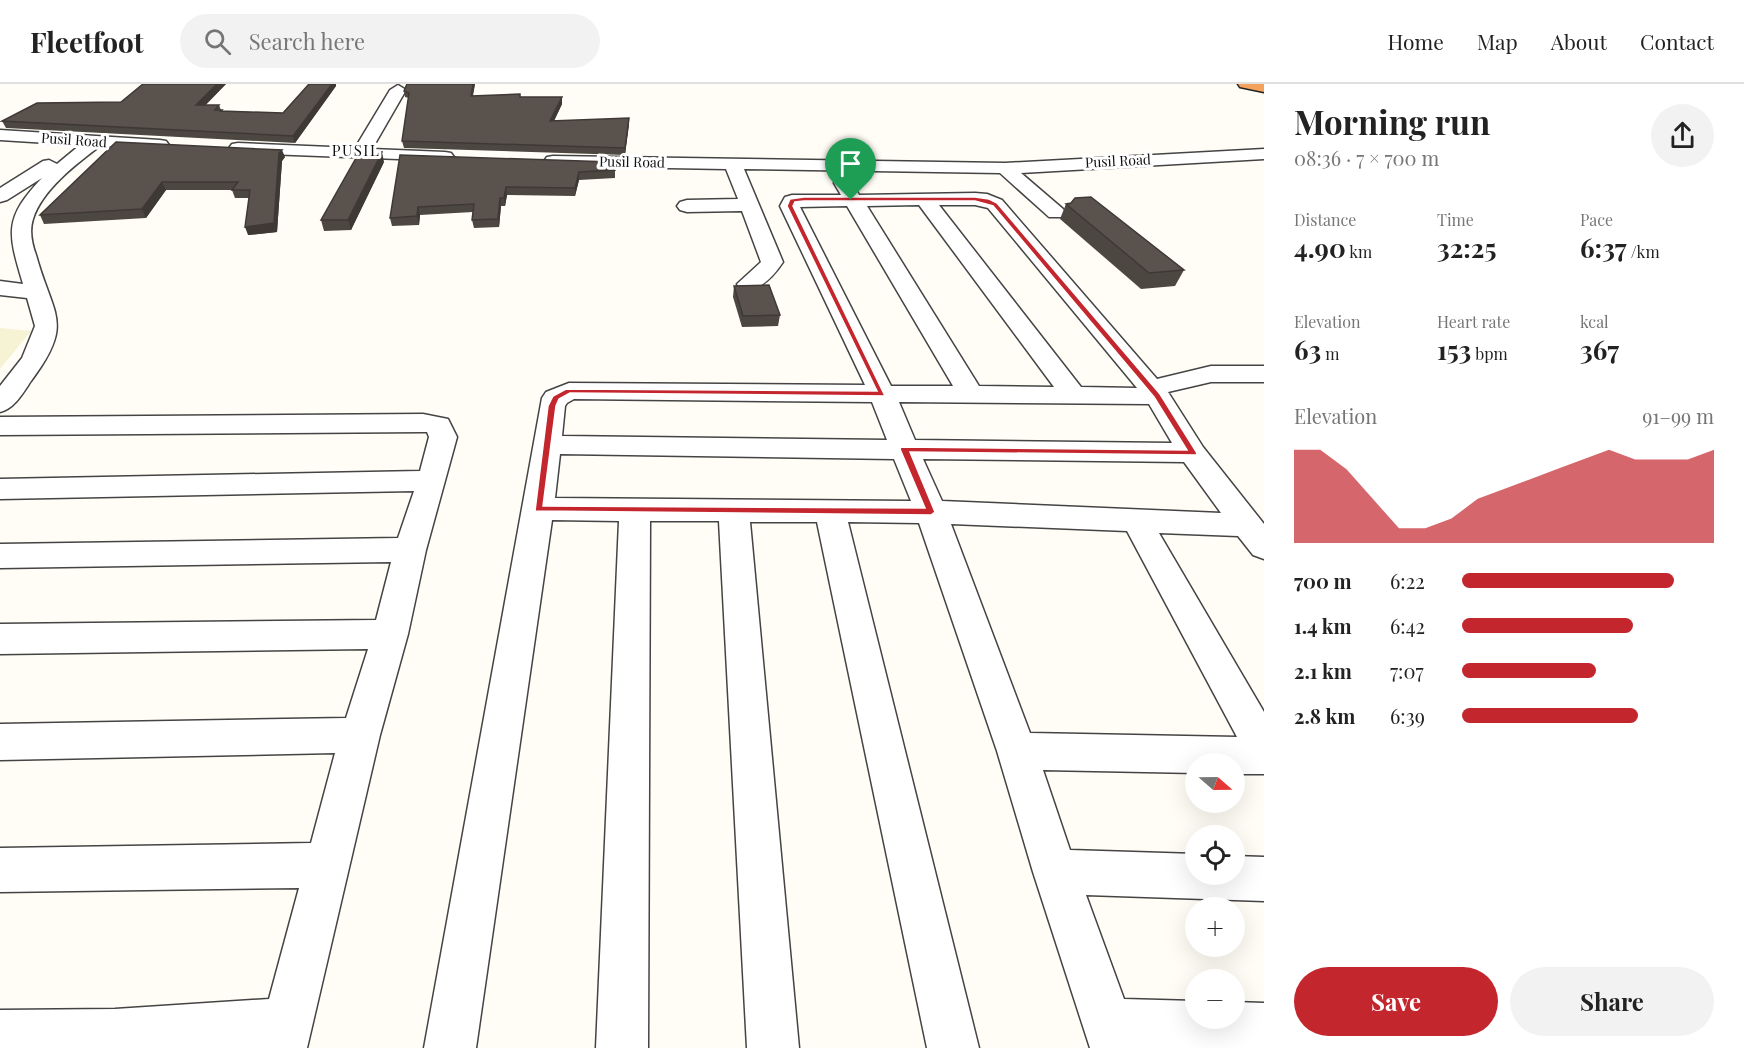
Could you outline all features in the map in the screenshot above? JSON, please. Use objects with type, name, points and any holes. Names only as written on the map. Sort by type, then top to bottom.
[{"type":"highway","points":[[1245,84],[1264,88]]},
{"type":"street","points":[[361,153],[398,90]]},
{"type":"street","name":"Pusil Road","points":[[0,135],[175,146]]},
{"type":"street","points":[[0,148],[23,137]]},
{"type":"street","points":[[0,196],[25,182],[62,155],[66,140]]},
{"type":"street","points":[[0,404],[33,360],[44,340],[47,323],[21,235],[22,221],[31,202],[77,154],[95,142]]},
{"type":"street","points":[[221,148],[464,158]]},
{"type":"street","name":"Pusil Road","points":[[533,160],[1005,168],[1264,154]]},
{"type":"street","points":[[733,164],[772,262],[766,271],[748,284]]},
{"type":"street","points":[[833,166],[851,200],[971,395]]},
{"type":"street","points":[[1005,168],[1056,213]]},
{"type":"street","points":[[1256,536],[1192,453],[1154,392],[995,204],[987,200],[975,199],[804,199],[792,201],[790,206],[882,394],[931,512],[1017,751],[1055,872],[1112,1036],[1264,1028]]},
{"type":"street","points":[[925,200],[1073,395]]},
{"type":"street","points":[[687,206],[750,205]]},
{"type":"street","points":[[0,288],[36,292]]},
{"type":"street","points":[[450,1048],[555,398],[569,391],[1073,395],[1154,392],[1211,374],[1255,374],[1264,398]]},
{"type":"street","points":[[0,426],[423,423],[438,425],[442,437],[432,481],[410,550],[390,634],[360,735],[285,1035],[112,1041],[0,1035]]},
{"type":"street","points":[[546,445],[1192,453]]},
{"type":"street","points":[[0,489],[432,481]]},
{"type":"street","points":[[538,509],[931,512],[1137,521],[1256,536]]},
{"type":"street","points":[[622,1048],[635,510]]},
{"type":"street","points":[[734,511],[773,1048]]},
{"type":"street","points":[[830,511],[953,1048]]},
{"type":"street","points":[[1137,521],[1264,749]]},
{"type":"street","points":[[0,556],[410,550]]},
{"type":"street","points":[[0,639],[390,634]]},
{"type":"street","points":[[0,742],[360,735]]},
{"type":"street","points":[[1017,751],[1264,756]]},
{"type":"street","points":[[0,870],[328,864]]},
{"type":"street","points":[[1055,872],[1264,879]]},
{"type":"shaded area","points":[[0,328],[31,331],[0,369]]},
{"type":"building","points":[[143,84],[217,84],[196,105],[219,105],[215,110],[221,111],[283,113],[309,84],[332,84],[293,136],[2,121],[37,103],[121,102]]},
{"type":"building","points":[[407,84],[473,84],[471,96],[520,94],[520,97],[562,97],[550,121],[629,118],[625,148],[402,141],[409,93],[404,91]]},
{"type":"building","points":[[116,142],[282,150],[279,153],[274,223],[245,227],[250,190],[232,190],[238,182],[162,182],[142,209],[40,215]]},
{"type":"building","points":[[360,151],[382,152],[348,220],[321,220]]},
{"type":"building","points":[[400,155],[612,162],[615,170],[579,172],[575,188],[506,187],[504,198],[500,198],[498,219],[472,220],[474,204],[418,207],[417,216],[390,218]]},
{"type":"building","points":[[1091,197],[1184,270],[1149,273],[1066,204],[1071,203],[1075,198]]},
{"type":"building","points":[[769,285],[780,315],[743,316],[734,286]]},
{"type":"district","name":"PUSIL","points":[[356,151]]},
{"type":"route","points":[[804,199],[851,200],[975,199],[987,200],[995,204],[1158,396],[1192,453],[904,449],[931,512],[538,509],[552,406],[555,398],[569,391],[882,394],[790,206],[792,201],[804,199]]}]
